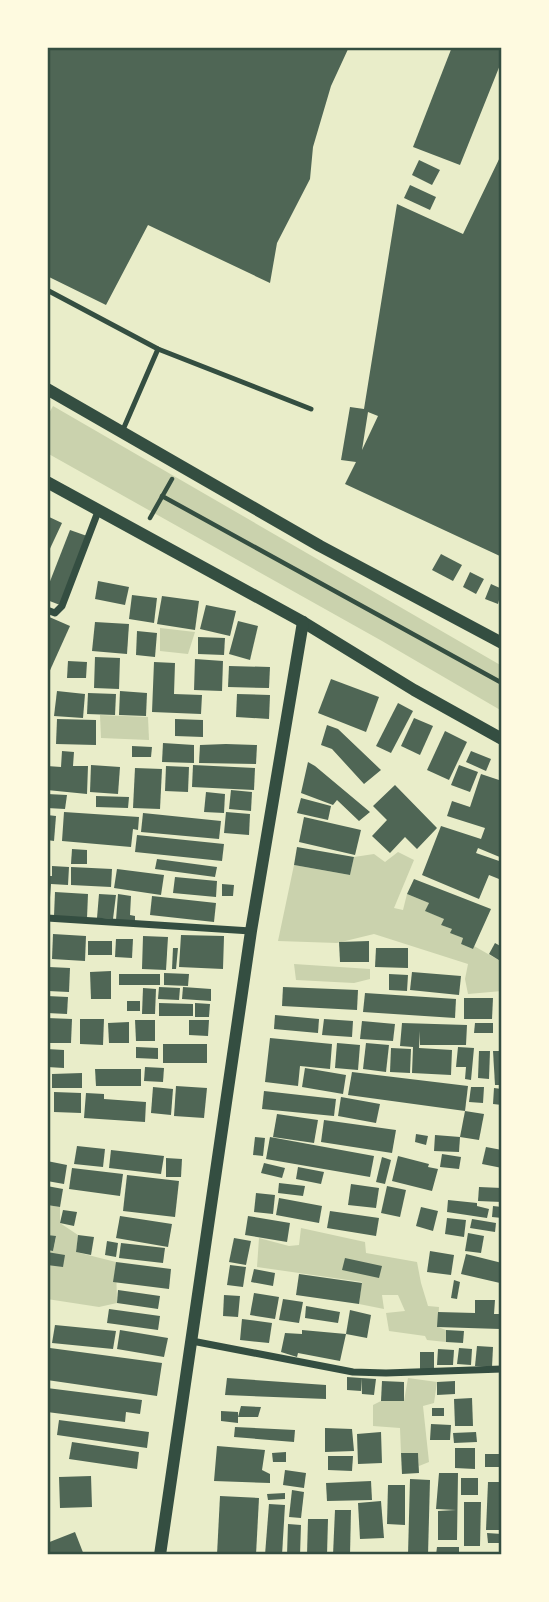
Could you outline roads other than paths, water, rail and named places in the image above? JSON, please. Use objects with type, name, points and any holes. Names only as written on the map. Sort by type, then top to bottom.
[{"type":"street","points":[[47,389],[320,546],[502,643]]},
{"type":"street","points":[[47,482],[303,622],[414,690],[502,739]]},
{"type":"street","points":[[47,610],[55,613],[62,606],[99,509]]},
{"type":"street","points":[[160,1555],[251,931],[303,622]]},
{"type":"street","points":[[47,919],[251,931]]},
{"type":"street","points":[[192,1342],[353,1372],[502,1368]]},
{"type":"lane","points":[[47,290],[158,349],[311,410]]},
{"type":"lane","points":[[122,432],[158,349]]}]
